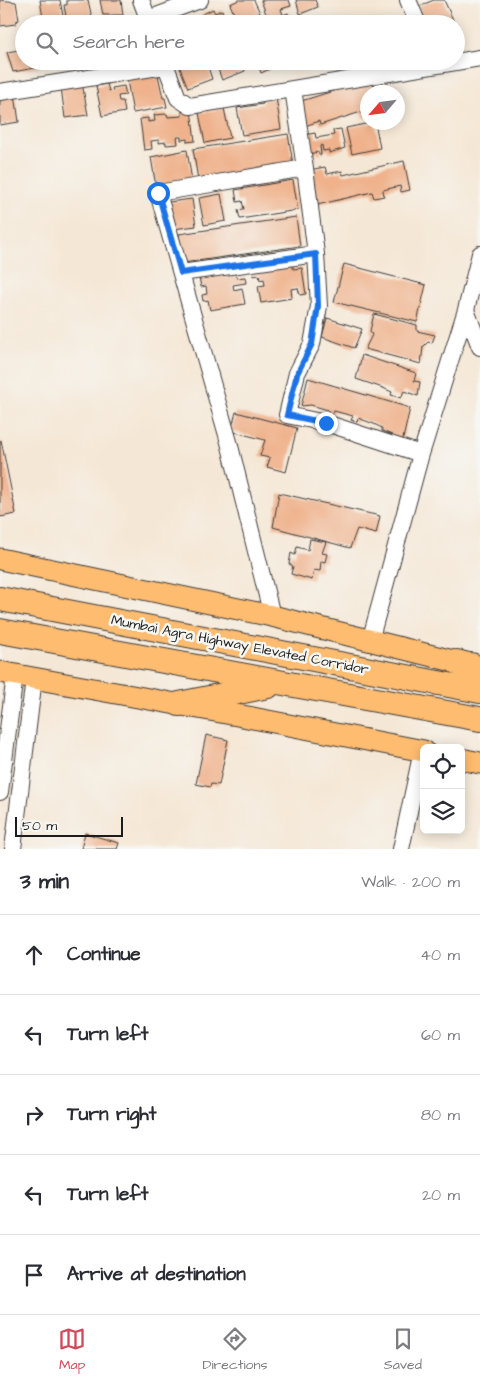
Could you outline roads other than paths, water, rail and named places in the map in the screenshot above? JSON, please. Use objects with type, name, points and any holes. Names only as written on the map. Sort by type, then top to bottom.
[{"type":"highway","name":"Mumbai Agra Highway Elevated Corridor","points":[[0,599],[480,691]]},
{"type":"highway","points":[[0,631],[280,684],[480,719]]},
{"type":"highway","points":[[457,662],[480,669]]},
{"type":"highway","points":[[179,704],[280,684]]},
{"type":"main road","points":[[0,559],[272,616],[457,662],[480,665]]},
{"type":"main road","points":[[16,675],[420,750]]},
{"type":"main road","points":[[465,760],[480,762]]},
{"type":"street","points":[[141,0],[146,15]]},
{"type":"street","points":[[165,15],[200,0]]},
{"type":"street","points":[[408,0],[414,15]]},
{"type":"street","points":[[465,60],[480,58]]},
{"type":"street","points":[[0,92],[130,70]]},
{"type":"street","points":[[167,70],[178,98],[190,106],[396,70]]},
{"type":"street","points":[[292,89],[306,168],[316,254],[318,306],[312,344],[297,374],[287,415],[326,423],[421,454]]},
{"type":"street","points":[[272,616],[230,442],[158,193],[306,168]]},
{"type":"street","points":[[181,273],[316,254]]},
{"type":"street","points":[[370,641],[421,454],[466,310],[480,254]]},
{"type":"street","points":[[466,310],[480,347]]},
{"type":"street","points":[[0,792],[16,675]]},
{"type":"street","points":[[13,849],[16,675]]},
{"type":"street","points":[[400,849],[420,764]]}]
